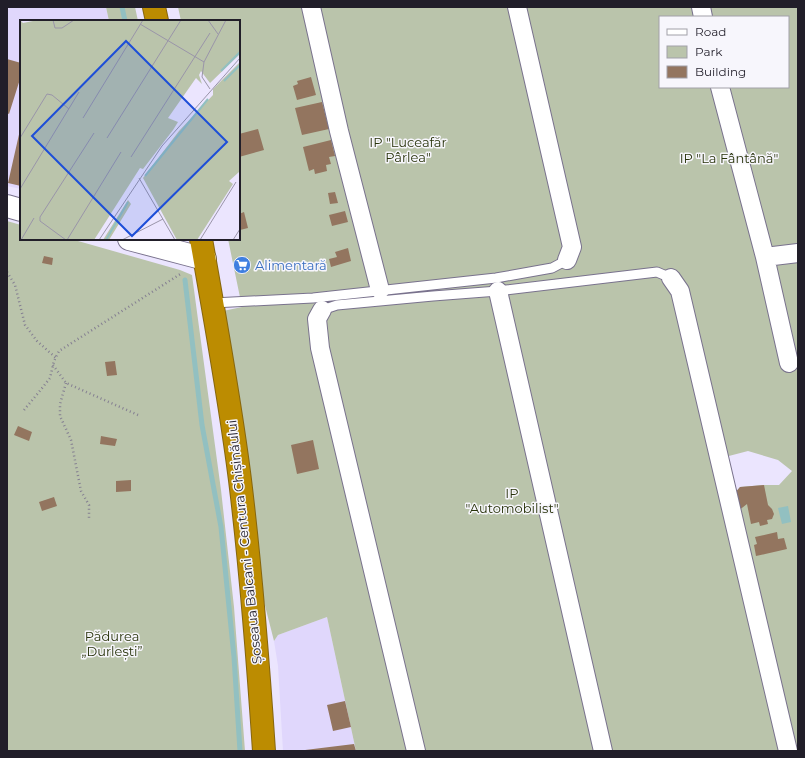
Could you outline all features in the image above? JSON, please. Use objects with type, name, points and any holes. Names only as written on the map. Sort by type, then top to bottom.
[{"type":"highway","points":[[154,7],[158,20]]},
{"type":"highway","name":"Șoseaua Balcani - Centura Chișinăului","points":[[203,249],[213,302],[240,480],[251,586],[264,751]]},
{"type":"street","points":[[311,7],[339,131],[380,290]]},
{"type":"street","points":[[517,7],[572,247],[566,260]]},
{"type":"street","points":[[720,88],[765,257],[789,363]]},
{"type":"street","points":[[7,206],[20,210]]},
{"type":"street","points":[[136,240],[203,249]]},
{"type":"street","points":[[765,257],[798,253]]},
{"type":"street","points":[[671,278],[680,291],[788,751]]},
{"type":"street","points":[[498,291],[603,751]]},
{"type":"street","points":[[322,310],[317,319],[320,348],[416,751]]},
{"type":"lane","points":[[213,302],[313,298],[496,278],[552,268],[566,260]]},
{"type":"lane","points":[[322,310],[337,306],[367,302],[498,291],[657,272],[671,278]]},
{"type":"path","points":[[24,410],[50,378],[53,365],[59,351],[203,249]]},
{"type":"path","points":[[7,272],[15,285],[25,325],[37,342],[56,358]]},
{"type":"path","points":[[53,365],[66,383],[138,415]]},
{"type":"path","points":[[66,383],[60,404],[60,416],[71,440],[81,491],[89,505],[89,519]]},
{"type":"shaded area","points":[[9,7],[106,7],[109,20],[20,20],[20,189],[7,186],[7,13]]},
{"type":"shaded area","points":[[788,506],[791,522],[782,524],[778,508]]},
{"type":"shaded area","points":[[327,617],[356,751],[283,751],[278,666],[274,641],[278,635]]},
{"type":"green space","points":[[106,7],[135,7],[138,20],[109,20]]},
{"type":"green space","points":[[178,7],[798,7],[798,751],[356,751],[327,617],[278,635],[274,641],[261,590],[223,311],[242,307],[228,240],[240,240],[240,20],[181,20]],"holes":[[[748,451],[778,460],[792,471],[779,485],[740,487],[734,494],[725,457]]]},
{"type":"green space","name":"Pădurea „Durlești”","points":[[7,221],[20,225],[20,240],[75,240],[180,270],[192,275],[221,490],[234,607],[245,751],[7,751]]},
{"type":"building","points":[[7,59],[20,63],[20,79],[9,114],[7,113]]},
{"type":"building","points":[[311,77],[316,95],[297,100],[293,86],[298,84],[297,81]]},
{"type":"building","points":[[322,102],[329,129],[302,135],[295,108]]},
{"type":"building","points":[[258,129],[264,150],[240,157],[240,134]]},
{"type":"building","points":[[20,130],[20,186],[8,183]]},
{"type":"building","points":[[331,140],[335,156],[329,157],[331,164],[326,165],[327,171],[315,174],[314,169],[309,171],[303,147]]},
{"type":"building","points":[[335,192],[338,203],[330,204],[328,193]]},
{"type":"building","points":[[345,211],[348,222],[332,226],[329,215]]},
{"type":"building","points":[[244,212],[248,228],[240,230],[240,214]]},
{"type":"building","points":[[348,248],[351,261],[331,267],[329,259],[337,257],[335,252]]},
{"type":"building","points":[[44,256],[53,258],[52,265],[42,263]]},
{"type":"building","points":[[244,259],[247,271],[240,272],[238,260]]},
{"type":"building","points":[[115,361],[117,375],[107,376],[105,362]]},
{"type":"building","points":[[18,426],[32,432],[29,441],[14,435]]},
{"type":"building","points":[[101,436],[117,439],[115,446],[100,444]]},
{"type":"building","points":[[313,440],[319,469],[297,474],[291,445]]},
{"type":"building","points":[[131,480],[131,491],[116,492],[116,481]]},
{"type":"building","points":[[764,485],[768,505],[774,514],[772,519],[767,520],[768,524],[760,526],[759,522],[751,524],[747,504],[738,511],[734,494],[740,487]]},
{"type":"building","points":[[54,497],[57,506],[42,511],[39,502]]},
{"type":"building","points":[[777,532],[778,539],[784,538],[787,549],[756,556],[754,545],[757,544],[755,537]]},
{"type":"building","points":[[345,701],[351,727],[333,731],[327,705]]},
{"type":"building","points":[[354,744],[356,751],[305,751],[305,750]]},
{"type":"waterway","points":[[122,7],[125,20]]},
{"type":"waterway","points":[[185,280],[202,425],[221,527],[234,657],[240,751]]},
{"type":"place","name":"Alimentară","points":[[242,265]]},
{"type":"park label","name":"IP \"Luceafăr Pârlea\"","points":[[408,150]]},
{"type":"park label","name":"IP \"La Fântână\"","points":[[729,158]]},
{"type":"park label","name":"IP \"Automobilist\"","points":[[512,500]]}]
